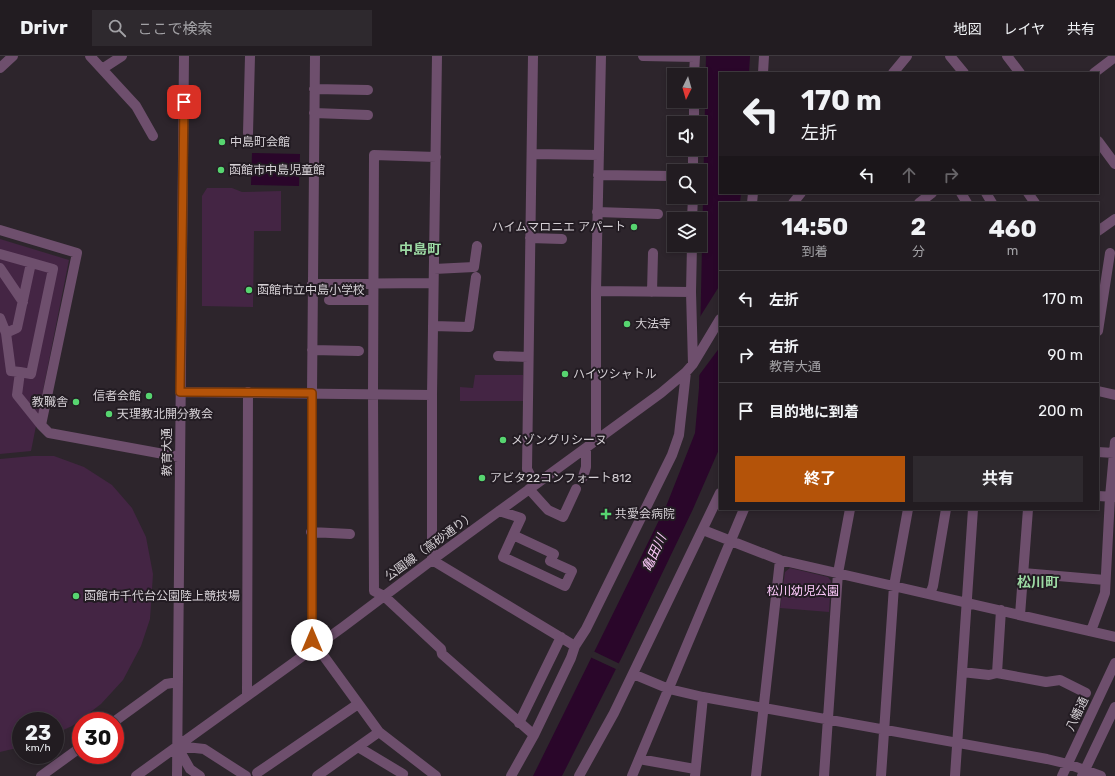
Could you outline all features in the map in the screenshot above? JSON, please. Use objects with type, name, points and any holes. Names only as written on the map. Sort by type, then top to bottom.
[{"type":"street","points":[[0,68],[13,56]]},
{"type":"street","points":[[90,56],[136,106],[153,136]]},
{"type":"street","points":[[102,69],[122,56]]},
{"type":"street","name":"教育大通","points":[[177,776],[184,56]]},
{"type":"street","points":[[248,132],[250,56]]},
{"type":"street","points":[[314,56],[311,532],[312,640],[379,732],[436,776]]},
{"type":"street","points":[[437,56],[433,283],[432,560],[575,646]]},
{"type":"street","points":[[533,56],[527,469],[532,486],[548,510],[563,517],[576,489]]},
{"type":"street","points":[[596,439],[597,212],[601,56]]},
{"type":"street","points":[[643,56],[695,56],[694,68]]},
{"type":"street","points":[[763,72],[764,56]]},
{"type":"street","points":[[894,72],[906,56]]},
{"type":"street","points":[[950,56],[963,72]]},
{"type":"street","points":[[1007,56],[1019,72]]},
{"type":"street","points":[[1095,72],[1115,57]]},
{"type":"street","points":[[314,89],[368,90]]},
{"type":"street","points":[[314,113],[368,115]]},
{"type":"street","points":[[1099,145],[1115,163]]},
{"type":"street","points":[[532,154],[599,155]]},
{"type":"street","points":[[436,157],[374,156],[374,591],[384,596],[441,649],[442,654],[534,735]]},
{"type":"street","points":[[598,175],[667,176]]},
{"type":"street","points":[[794,202],[800,194]]},
{"type":"street","points":[[920,202],[931,194]]},
{"type":"street","points":[[597,212],[658,214]]},
{"type":"street","points":[[1099,230],[1115,219]]},
{"type":"street","points":[[0,230],[77,253],[41,425]]},
{"type":"street","points":[[530,238],[562,239]]},
{"type":"street","points":[[434,269],[474,267],[477,246]]},
{"type":"street","points":[[511,776],[534,735],[571,658],[575,646],[586,630],[672,455],[679,435],[690,368],[692,252]]},
{"type":"street","points":[[652,292],[653,253]]},
{"type":"street","points":[[1099,324],[1110,253]]},
{"type":"street","points":[[0,318],[6,333],[11,371],[31,374],[53,269],[1,257]]},
{"type":"street","points":[[6,333],[17,328],[31,263]]},
{"type":"street","points":[[0,268],[23,302]]},
{"type":"street","points":[[433,326],[469,327],[476,277]]},
{"type":"street","points":[[312,284],[374,285],[433,283]]},
{"type":"street","points":[[596,291],[691,292]]},
{"type":"street","points":[[328,300],[373,300]]},
{"type":"street","name":"公園線（高砂通り）","points":[[136,776],[661,393],[690,368],[719,321]]},
{"type":"street","points":[[312,350],[359,351]]},
{"type":"street","points":[[498,356],[528,356]]},
{"type":"street","points":[[20,372],[18,395],[49,433],[180,457]]},
{"type":"street","points":[[1099,391],[1115,395]]},
{"type":"street","points":[[180,392],[432,395]]},
{"type":"street","points":[[247,696],[248,392]]},
{"type":"street","points":[[1091,631],[1105,593],[1115,442]]},
{"type":"street","points":[[583,477],[586,467],[586,448]]},
{"type":"street","points":[[1099,452],[1114,454]]},
{"type":"street","points":[[579,776],[614,713],[719,495]]},
{"type":"street","points":[[1099,496],[1112,497]]},
{"type":"street","points":[[632,776],[744,510]]},
{"type":"street","points":[[824,776],[838,573],[850,510]]},
{"type":"street","points":[[881,776],[894,586],[908,510]]},
{"type":"street","points":[[930,594],[933,586],[946,510]]},
{"type":"street","points":[[955,776],[973,510]]},
{"type":"street","points":[[1020,615],[1028,510]]},
{"type":"street","points":[[499,511],[520,518],[503,557],[565,586],[572,571],[550,562],[554,554],[513,535]]},
{"type":"street","points":[[703,530],[780,560],[1115,637]]},
{"type":"street","points":[[311,532],[350,534]]},
{"type":"street","points":[[756,776],[780,560]]},
{"type":"street","points":[[1023,573],[1105,580]]},
{"type":"street","points":[[997,673],[1001,610]]},
{"type":"street","points":[[519,723],[561,637]]},
{"type":"street","name":"八幡通","points":[[1062,776],[1115,663]]},
{"type":"street","points":[[962,672],[989,674],[997,673],[1046,682],[1060,680],[1086,693]]},
{"type":"street","points":[[633,674],[669,689],[703,697],[1047,759],[1068,764],[1083,773],[1101,776]]},
{"type":"street","points":[[124,714],[166,684],[178,682]]},
{"type":"street","points":[[639,759],[695,772],[703,697]]},
{"type":"street","points":[[258,774],[358,704]]},
{"type":"street","points":[[1083,773],[1115,707]]},
{"type":"street","points":[[317,776],[379,732]]},
{"type":"street","points":[[177,746],[190,769],[200,776]]},
{"type":"street","points":[[177,746],[204,749],[246,776]]},
{"type":"street","points":[[358,747],[403,774],[402,776]]},
{"type":"street","points":[[41,776],[72,754]]},
{"type":"green space","points":[[207,188],[232,188],[242,192],[281,191],[281,231],[254,231],[253,307],[202,306],[202,196]]},
{"type":"green space","points":[[0,239],[69,260],[31,451],[0,454]]},
{"type":"green space","points":[[475,375],[523,375],[523,401],[460,401],[460,387],[473,388]]},
{"type":"green space","name":"函館市千代台公園陸上競技場","points":[[54,456],[84,467],[112,485],[132,508],[146,537],[153,574],[150,619],[141,646],[123,680],[101,704],[90,712],[72,712],[72,726],[64,730],[64,712],[12,712],[12,749],[0,752],[0,459]]},
{"type":"green space","name":"松川幼児公園","points":[[790,568],[828,577],[831,581],[829,612],[780,608],[785,572]]},
{"type":"water","name":"亀田川","points":[[706,56],[750,56],[749,72],[719,72],[719,194],[741,194],[740,202],[719,202],[719,449],[693,509],[623,655],[562,776],[533,776],[667,504],[695,433],[699,388],[702,252],[707,252],[707,212],[703,212],[703,204],[707,204],[707,164],[704,164],[704,156],[707,156],[707,116],[705,116],[705,108],[707,108]]},
{"type":"water","points":[[252,153],[300,154],[299,186],[251,185]]},
{"type":"pier","points":[[719,287],[719,348],[697,378],[698,320]]},
{"type":"pier","points":[[593,651],[620,664],[618,670],[590,657]]},
{"type":"place","name":"中島町会館","points":[[222,142]]},
{"type":"place","name":"函館市中島児童館","points":[[221,170]]},
{"type":"place","name":"ハイムマロニエ アパート","points":[[634,227]]},
{"type":"place","name":"函館市立中島小学校","points":[[249,290]]},
{"type":"place","name":"大法寺","points":[[627,324]]},
{"type":"place","name":"ハイツシャトル","points":[[565,374]]},
{"type":"place","name":"信者会館","points":[[149,396]]},
{"type":"place","name":"教職舎","points":[[76,402]]},
{"type":"place","name":"天理教北開分教会","points":[[109,414]]},
{"type":"place","name":"メゾングリシーヌ","points":[[503,440]]},
{"type":"place","name":"アビタ22コンフォート812","points":[[482,478]]},
{"type":"place","name":"共愛会病院","points":[[606,514]]},
{"type":"place","name":"函館市千代台公園陸上競技場","points":[[76,596]]},
{"type":"district","name":"中島町","points":[[420,249]]},
{"type":"district","name":"松川町","points":[[1038,582]]},
{"type":"route","points":[[184,102],[180,392],[312,393],[312,640]]}]
